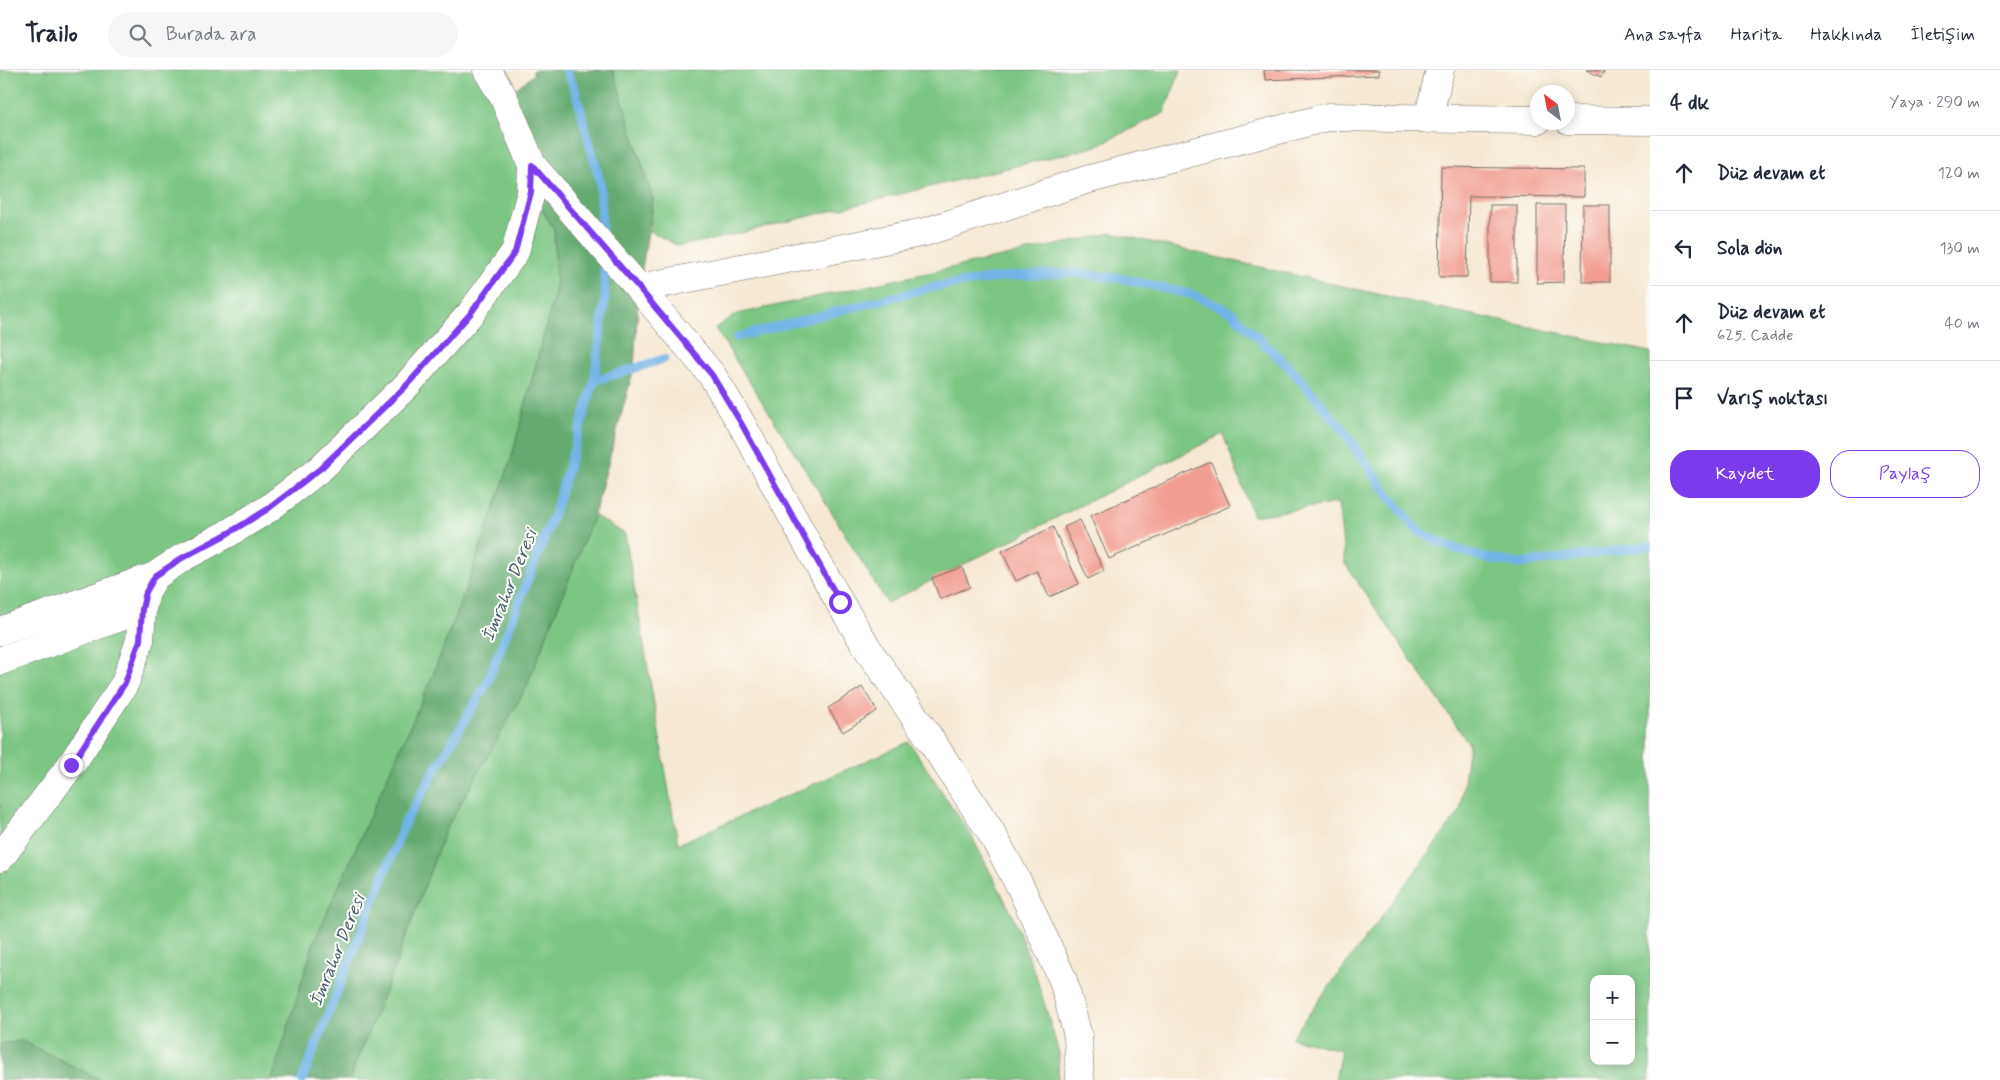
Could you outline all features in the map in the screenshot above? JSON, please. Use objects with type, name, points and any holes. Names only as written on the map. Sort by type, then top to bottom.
[{"type":"street","points":[[487,70],[504,98],[532,165],[712,375],[871,654],[991,832],[1020,888],[1063,980],[1078,1036],[1080,1080]]},
{"type":"street","points":[[1428,118],[1440,70]]},
{"type":"street","points":[[639,288],[924,232],[1086,180],[1328,117],[1530,120]]},
{"type":"street","points":[[1575,120],[1650,120]]},
{"type":"street","points":[[0,631],[155,576],[182,558],[268,509],[321,468],[406,386],[471,313],[515,252],[531,192],[532,165]]},
{"type":"street","points":[[0,858],[71,765],[125,683],[140,640],[142,609],[146,592],[155,576]]},
{"type":"street","points":[[0,662],[142,609]]},
{"type":"green space","points":[[0,70],[487,70],[531,192],[554,229],[556,288],[511,460],[468,583],[433,675],[314,942],[272,1080],[101,1080],[22,1041],[0,1044],[0,661],[142,609],[0,631]]},
{"type":"green space","points":[[533,70],[613,70],[653,200],[639,288],[634,368],[594,515],[526,688],[445,831],[390,979],[349,1080],[272,1080],[314,942],[433,675],[468,583],[511,460],[556,288],[554,229],[531,192],[504,98],[533,75]]},
{"type":"green space","points":[[613,70],[1181,70],[1164,113],[1094,147],[716,239],[678,246],[650,231],[653,200]]},
{"type":"green space","points":[[1112,233],[1425,305],[1650,352],[1650,1080],[1335,1080],[1341,1050],[1291,1038],[1460,811],[1469,744],[1345,564],[1338,503],[1253,516],[1223,434],[887,603],[810,477],[715,328],[737,314]]},
{"type":"green space","points":[[594,515],[625,534],[678,844],[909,742],[971,835],[1014,918],[1037,979],[1059,1053],[1058,1080],[349,1080],[390,979],[445,831],[526,688]]},
{"type":"green space","points":[[22,1041],[101,1080],[0,1080],[0,1044]]},
{"type":"building","points":[[1264,70],[1379,70],[1379,75],[1265,80]]},
{"type":"building","points":[[1586,70],[1605,70],[1601,77]]},
{"type":"building","points":[[1441,167],[1584,169],[1584,197],[1469,196],[1467,277],[1439,277]]},
{"type":"building","points":[[1490,205],[1517,205],[1517,282],[1490,282]]},
{"type":"building","points":[[1537,205],[1565,205],[1564,282],[1537,283]]},
{"type":"building","points":[[1583,205],[1610,205],[1610,282],[1582,282]]},
{"type":"building","points":[[1211,462],[1230,506],[1109,559],[1090,516]]},
{"type":"building","points":[[1080,520],[1104,571],[1088,579],[1064,527]]},
{"type":"building","points":[[1053,527],[1079,584],[1049,597],[1037,571],[1016,581],[1002,551]]},
{"type":"building","points":[[962,567],[970,587],[940,599],[932,578]]},
{"type":"building","points":[[862,687],[877,711],[843,732],[828,708]]},
{"type":"waterway","name":"İmrahor Deresi","points":[[566,70],[575,90],[600,182],[602,234]]},
{"type":"waterway","name":"İmrahor Deresi","points":[[302,1080],[406,820],[487,683],[555,511],[594,381],[605,299],[603,257]]},
{"type":"waterway","points":[[737,337],[933,287],[1012,276],[1073,273],[1120,278],[1194,295],[1231,312],[1291,369],[1342,428],[1383,488],[1417,530],[1443,544],[1481,557],[1520,564],[1650,546]]},
{"type":"waterway","points":[[594,381],[664,359]]},
{"type":"route","points":[[71,765],[125,683],[140,640],[142,609],[146,592],[155,576],[182,558],[268,509],[321,468],[406,386],[471,313],[515,252],[531,192],[532,165],[712,375],[741,423],[840,602]]}]
